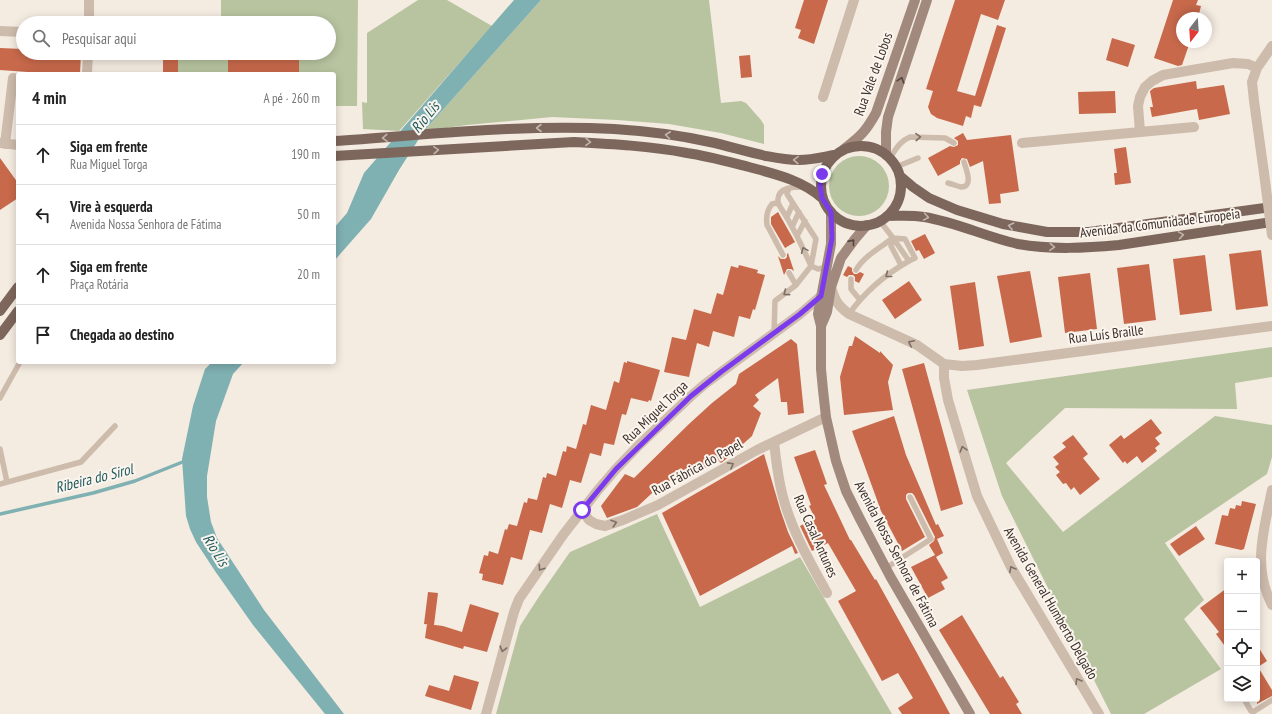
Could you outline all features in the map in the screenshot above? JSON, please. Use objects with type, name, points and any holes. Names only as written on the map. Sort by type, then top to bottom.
[{"type":"main road","name":"Rua Vale de Lobos","points":[[844,149],[860,136],[868,127],[876,113],[915,0]]},
{"type":"main road","name":"Rua Vale de Lobos","points":[[888,156],[886,132],[888,117],[927,0]]},
{"type":"main road","points":[[336,141],[522,128],[615,129],[690,138],[783,159],[799,160],[816,159],[834,155],[844,149],[855,146],[866,146],[877,149],[888,156],[898,172],[901,188],[898,200],[892,210],[884,218],[867,225],[859,226],[847,223],[837,218],[822,198],[808,187],[773,174],[719,160],[649,147],[574,142],[336,156]]},
{"type":"main road","points":[[822,198],[820,186],[822,174],[834,155]]},
{"type":"main road","name":"Avenida da Comunidade Europeia","points":[[898,172],[913,187],[929,198],[957,210],[1003,224],[1047,232],[1089,232],[1272,207]]},
{"type":"main road","name":"Avenida Nossa Senhora de Fátima","points":[[831,212],[832,238],[818,314],[821,326],[821,369],[826,417],[836,461],[846,491],[886,568],[970,714]]},
{"type":"main road","name":"Avenida da Comunidade Europeia","points":[[884,218],[922,216],[1019,244],[1066,248],[1119,244],[1272,222]]},
{"type":"main road","name":"Avenida Nossa Senhora de Fátima","points":[[821,326],[841,258],[855,238],[867,225]]},
{"type":"main road","points":[[0,311],[16,290]]},
{"type":"main road","points":[[0,335],[16,314]]},
{"type":"street","points":[[89,0],[89,16]]},
{"type":"street","points":[[823,97],[854,0]]},
{"type":"street","points":[[0,30],[16,31]]},
{"type":"street","points":[[1272,46],[1257,68],[1252,82],[1272,234]]},
{"type":"street","points":[[87,72],[88,60]]},
{"type":"street","points":[[1140,132],[1138,106],[1140,97],[1145,88],[1152,81],[1163,75],[1233,63],[1248,64],[1257,68]]},
{"type":"street","points":[[16,79],[13,78],[2,143],[16,145]]},
{"type":"street","points":[[1022,143],[1194,127]]},
{"type":"street","points":[[832,286],[836,302],[840,308],[849,314],[917,345],[944,364]]},
{"type":"street","name":"Rua Miguel Torga","points":[[486,714],[514,612],[520,599],[563,535],[582,510],[616,469],[691,396],[721,372],[774,334],[821,296]]},
{"type":"street","name":"Rua Luís Braille","points":[[944,364],[962,366],[977,365],[1272,326]]},
{"type":"street","name":"Avenida General Humberto Delgado","points":[[944,364],[944,378],[948,400],[977,496],[1011,567],[1098,714]]},
{"type":"street","name":"Rua Fábrica do Papel","points":[[582,510],[589,520],[596,524],[605,526],[623,520],[658,505],[774,442],[826,417]]},
{"type":"street","name":"Rua Casal Antunes","points":[[774,442],[777,468],[783,497],[790,518],[826,593]]},
{"type":"street","points":[[1272,490],[1260,558],[1263,582],[1268,598],[1272,604]]},
{"type":"lane","points":[[888,156],[900,142],[910,137],[945,138],[954,143]]},
{"type":"lane","points":[[898,172],[918,158]]},
{"type":"lane","points":[[948,183],[963,187],[967,184],[968,178],[964,162]]},
{"type":"lane","points":[[808,187],[788,188],[780,192],[778,203],[797,236],[811,266],[818,269],[823,268],[828,262]]},
{"type":"lane","points":[[774,334],[775,301],[796,285],[811,266],[816,239],[787,194],[788,188]]},
{"type":"lane","points":[[779,205],[777,203],[772,204],[768,211],[766,221],[783,255]]},
{"type":"lane","points":[[787,217],[793,203]]},
{"type":"lane","points":[[792,227],[799,212]]},
{"type":"lane","points":[[884,218],[893,238],[909,261]]},
{"type":"lane","points":[[797,236],[805,221]]},
{"type":"lane","points":[[893,238],[891,246],[901,265]]},
{"type":"lane","points":[[849,314],[872,288],[901,265],[915,258],[905,239],[893,238],[867,258],[856,270]]},
{"type":"lane","points":[[789,273],[796,285]]},
{"type":"lane","points":[[851,279],[851,289],[860,300]]},
{"type":"lane","points":[[0,398],[19,364]]},
{"type":"lane","points":[[0,484],[81,462],[115,426]]},
{"type":"lane","points":[[0,449],[6,482]]},
{"type":"lane","points":[[886,568],[931,539],[910,497]]},
{"type":"lane","points":[[1246,702],[1253,712],[1272,700]]},
{"type":"green space","points":[[221,0],[358,0],[357,106],[336,106],[336,72],[178,72],[178,60],[336,60],[336,16],[221,16]]},
{"type":"green space","points":[[418,0],[447,0],[492,26],[399,131],[363,129],[362,102],[367,103],[367,33]]},
{"type":"green space","points":[[541,0],[709,0],[721,103],[741,101],[746,103],[764,125],[764,144],[721,133],[669,124],[552,117],[467,125],[424,131]]},
{"type":"green space","points":[[859,156],[876,161],[884,169],[889,186],[884,203],[876,211],[859,216],[842,211],[834,203],[829,186],[834,169],[842,161]]},
{"type":"green space","points":[[1272,347],[1272,377],[1235,383],[1237,409],[1065,408],[1006,463],[1063,532],[1215,416],[1272,425],[1272,457],[1267,474],[1165,543],[1204,600],[1184,619],[1221,669],[1144,714],[1111,714],[1002,496],[967,390]]},
{"type":"green space","points":[[657,514],[700,607],[800,557],[892,714],[496,714],[520,626],[570,552]]},
{"type":"water","name":"Rio Lis","points":[[514,0],[541,0],[424,131],[399,170],[371,219],[336,259],[336,226],[347,213],[364,173]]},
{"type":"water","name":"Rio Lis","points":[[210,364],[242,364],[233,374],[216,421],[207,476],[207,497],[211,522],[217,538],[264,610],[344,714],[325,714],[253,625],[215,571],[196,542],[190,529],[186,516],[182,459],[193,406],[205,369]]},
{"type":"building","points":[[804,0],[828,0],[814,44],[798,38],[801,30],[795,28]]},
{"type":"building","points":[[955,0],[1005,0],[998,20],[981,14],[957,91],[975,96],[997,25],[1006,28],[981,107],[974,105],[971,118],[966,116],[963,126],[937,118],[931,114],[928,107],[933,91],[926,89]]},
{"type":"building","points":[[1173,0],[1198,0],[1196,5],[1201,6],[1200,12],[1176,12],[1176,48],[1188,48],[1182,65],[1178,66],[1154,58]]},
{"type":"building","points":[[1112,38],[1135,45],[1128,67],[1106,60]]},
{"type":"building","points":[[0,48],[16,49],[16,60],[81,60],[80,72],[28,72],[0,70]]},
{"type":"building","points":[[750,55],[752,77],[741,78],[739,56]]},
{"type":"building","points":[[163,60],[178,60],[178,72],[163,72]]},
{"type":"building","points":[[228,60],[299,60],[299,72],[228,72]]},
{"type":"building","points":[[1196,81],[1197,89],[1224,85],[1230,114],[1199,120],[1197,109],[1152,117],[1150,107],[1153,107],[1150,91],[1154,88]]},
{"type":"building","points":[[1115,91],[1116,113],[1079,114],[1078,92]]},
{"type":"building","points":[[963,133],[967,140],[1011,135],[1019,191],[1000,194],[1001,203],[989,204],[983,161],[970,167],[967,159],[962,158],[960,164],[938,176],[928,158],[950,146],[954,147],[958,145],[958,141],[954,138]]},
{"type":"building","points":[[1126,147],[1131,183],[1115,185],[1114,173],[1117,173],[1114,149]]},
{"type":"building","points":[[0,158],[16,180],[16,199],[0,210]]},
{"type":"building","points":[[778,212],[795,242],[785,248],[771,224],[771,217]]},
{"type":"building","points":[[925,234],[935,253],[924,259],[919,250],[916,251],[911,241]]},
{"type":"building","points":[[1261,250],[1268,306],[1236,310],[1229,254]]},
{"type":"building","points":[[788,253],[794,271],[787,269],[784,275],[778,256],[781,259],[785,259]]},
{"type":"building","points":[[1205,255],[1212,311],[1180,315],[1173,259]]},
{"type":"building","points":[[1149,264],[1156,320],[1124,324],[1117,268]]},
{"type":"building","points":[[739,265],[758,270],[757,273],[765,275],[755,310],[753,309],[750,319],[739,316],[734,337],[713,331],[709,347],[697,343],[689,377],[664,372],[672,337],[686,340],[694,309],[711,314],[717,293],[723,295],[731,266],[738,268]]},
{"type":"building","points":[[848,266],[852,268],[854,274],[860,272],[864,274],[859,283],[855,281],[855,277],[853,275],[849,275],[847,277],[843,275]]},
{"type":"building","points":[[1030,271],[1042,337],[1010,343],[997,276]]},
{"type":"building","points":[[1090,273],[1097,329],[1065,333],[1058,277]]},
{"type":"building","points":[[909,281],[922,300],[895,319],[882,300]]},
{"type":"building","points":[[975,282],[984,346],[959,350],[950,286]]},
{"type":"building","points":[[855,336],[880,353],[880,351],[893,365],[888,382],[893,410],[844,415],[840,377],[849,346],[852,346]]},
{"type":"building","points":[[791,339],[797,344],[804,413],[788,415],[787,402],[781,402],[778,378],[755,395],[759,400],[753,406],[761,413],[752,436],[725,460],[721,463],[717,459],[700,472],[697,470],[689,478],[686,476],[663,483],[637,507],[607,518],[601,506],[625,474],[634,478],[689,424],[736,384],[739,374]]},
{"type":"building","points":[[627,361],[660,370],[651,401],[649,400],[648,402],[631,398],[626,415],[622,414],[614,445],[604,443],[601,456],[590,453],[581,483],[570,480],[562,508],[550,504],[542,533],[530,530],[522,560],[511,557],[503,585],[482,580],[483,574],[479,573],[484,555],[488,556],[489,551],[498,554],[505,529],[507,530],[509,524],[517,526],[524,502],[527,503],[528,498],[537,500],[543,477],[546,478],[547,473],[556,476],[563,451],[566,452],[567,446],[576,449],[583,424],[586,425],[591,405],[606,410],[614,381],[619,383],[624,362],[627,363]]},
{"type":"building","points":[[924,363],[963,504],[941,511],[902,369]]},
{"type":"building","points":[[894,416],[906,455],[936,525],[938,524],[944,536],[937,539],[943,553],[936,557],[948,578],[941,582],[945,589],[928,598],[911,567],[935,555],[929,545],[934,541],[935,537],[914,495],[912,493],[908,493],[906,495],[906,499],[925,537],[902,551],[881,511],[852,431]]},
{"type":"building","points":[[1151,419],[1162,433],[1155,438],[1160,444],[1155,448],[1157,451],[1142,463],[1137,456],[1127,464],[1125,461],[1123,463],[1109,445],[1121,435],[1124,439]]},
{"type":"building","points":[[1073,435],[1088,454],[1083,458],[1100,479],[1080,495],[1074,487],[1071,490],[1066,483],[1063,484],[1056,475],[1060,472],[1055,467],[1059,464],[1053,457],[1066,447],[1062,443]]},
{"type":"building","points":[[815,450],[827,484],[824,485],[850,540],[875,580],[876,579],[950,714],[902,714],[898,708],[913,698],[898,673],[882,681],[838,601],[856,591],[828,543],[812,551],[800,526],[815,518],[809,506],[811,505],[794,457]]},
{"type":"building","points":[[764,454],[781,512],[798,553],[795,554],[792,546],[700,596],[662,513]]},
{"type":"building","points":[[1242,501],[1256,504],[1244,549],[1241,550],[1215,544],[1222,515],[1228,516],[1230,508],[1235,509],[1236,505],[1241,506]]},
{"type":"building","points":[[1196,526],[1205,539],[1179,556],[1170,544]]},
{"type":"building","points":[[1224,590],[1224,645],[1216,634],[1219,632],[1200,608]]},
{"type":"building","points":[[428,592],[438,593],[434,625],[424,624]]},
{"type":"building","points":[[470,604],[499,613],[487,652],[464,646],[463,649],[425,638],[427,624],[443,626],[462,632]]},
{"type":"building","points":[[962,615],[1000,678],[1003,676],[1019,702],[1016,704],[1022,714],[990,714],[939,630]]},
{"type":"building","points":[[1260,650],[1267,661],[1260,666]]},
{"type":"building","points":[[1260,670],[1272,690],[1272,696],[1257,704],[1257,702],[1260,702]]},
{"type":"building","points":[[454,675],[479,682],[471,710],[425,696],[429,685],[449,691]]},
{"type":"waterway","name":"Ribeira do Sirol","points":[[0,514],[93,493],[135,481],[185,461]]},
{"type":"route","points":[[582,510],[616,469],[691,396],[757,345],[774,334],[821,296],[832,238],[831,212],[822,198],[820,186],[822,174]]}]
